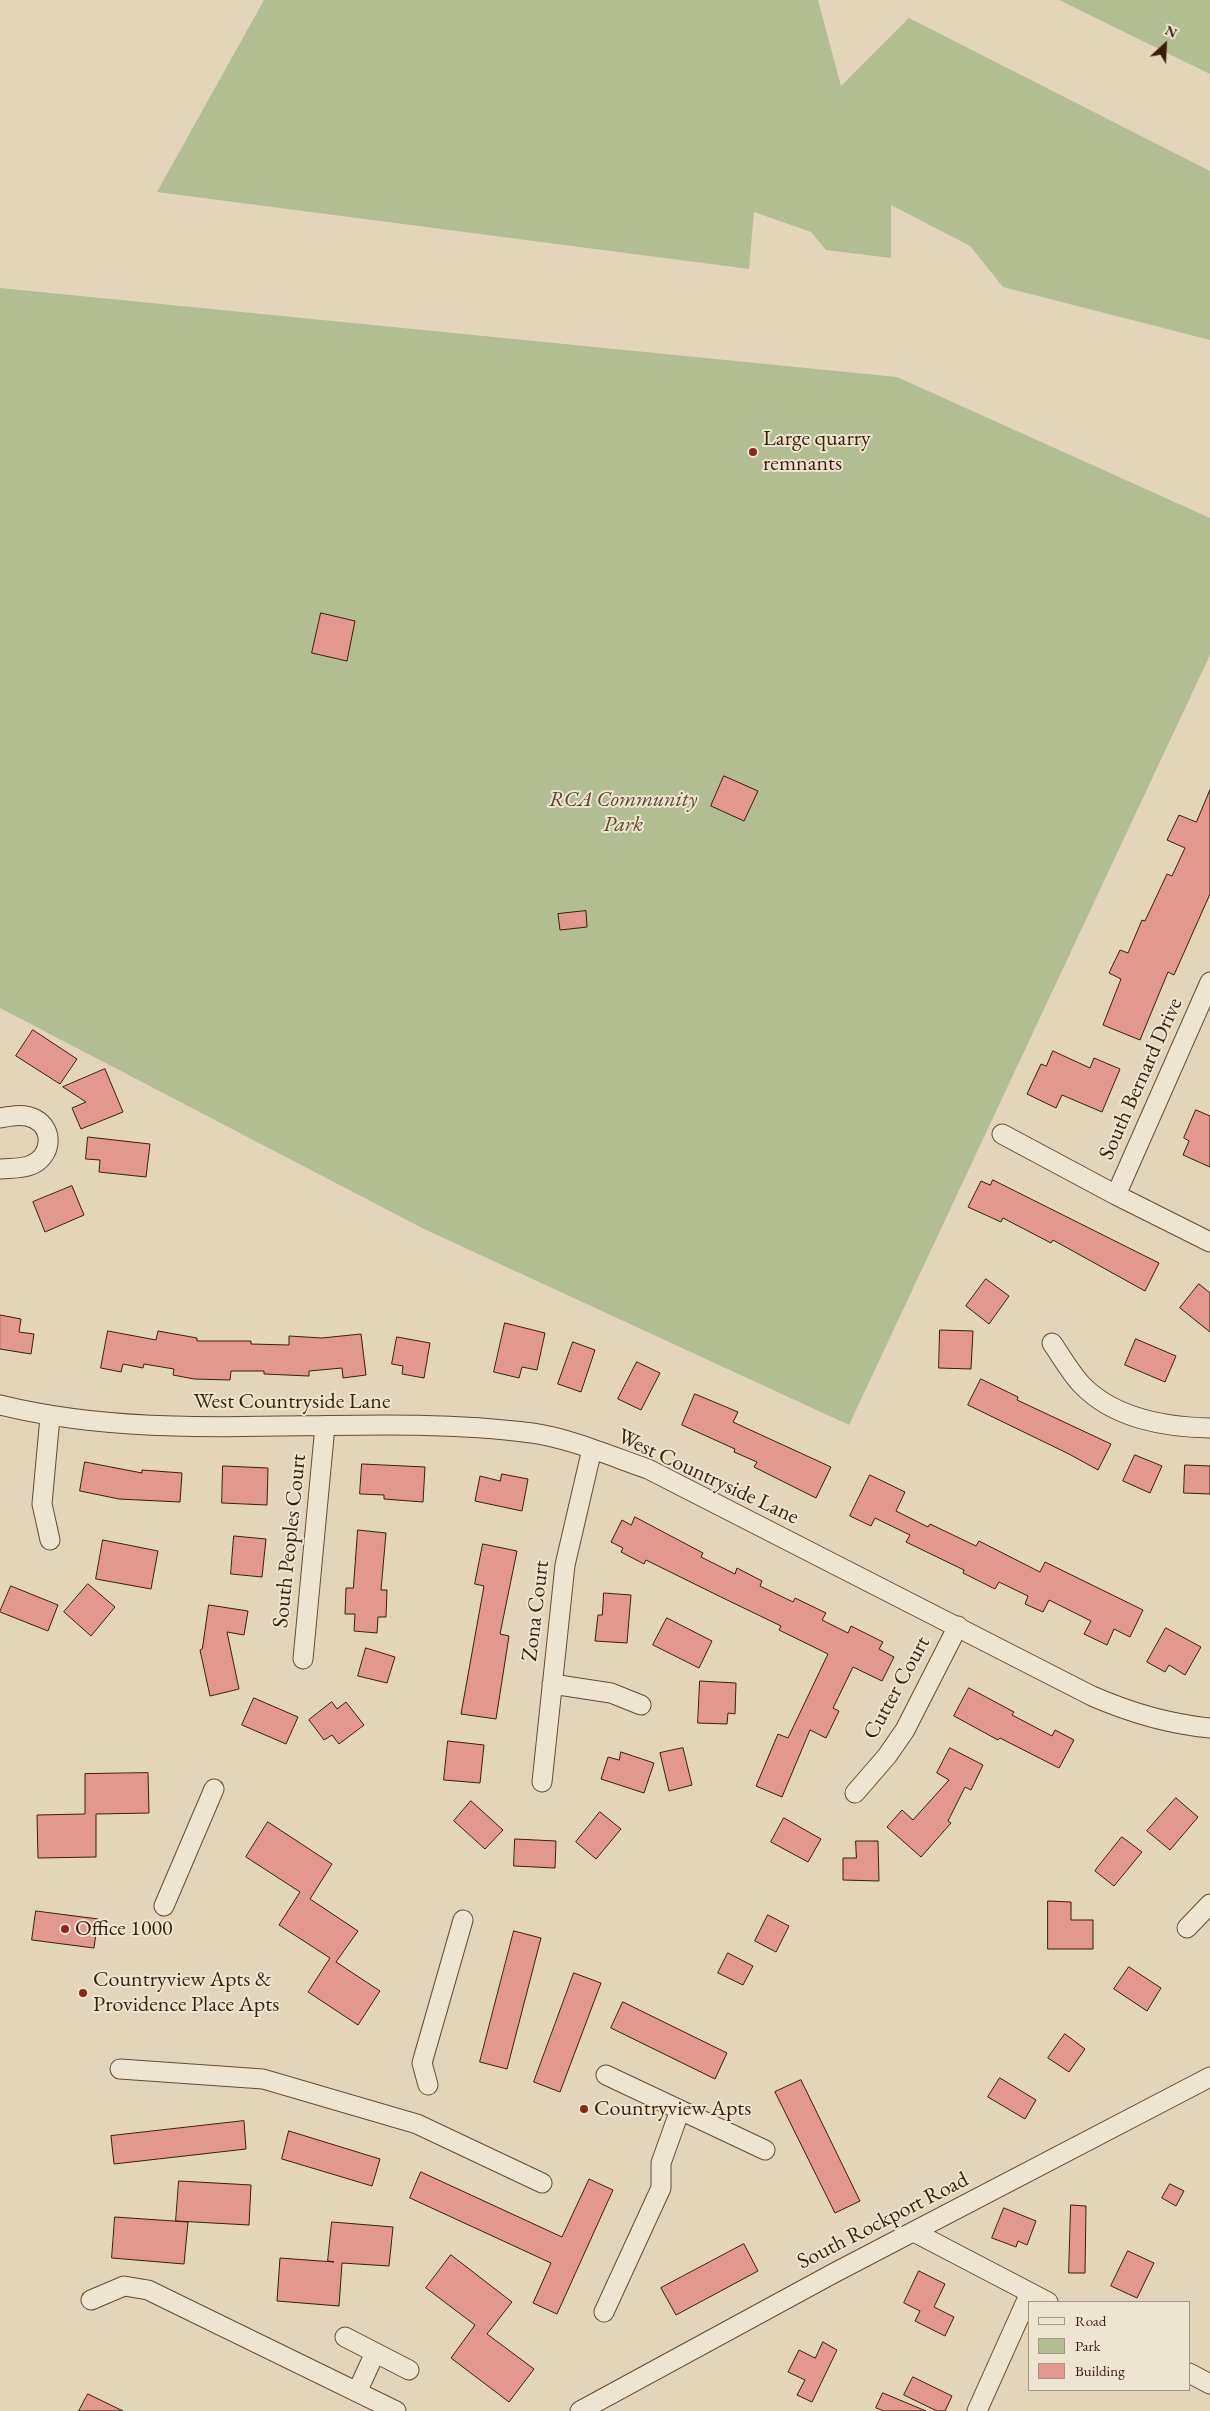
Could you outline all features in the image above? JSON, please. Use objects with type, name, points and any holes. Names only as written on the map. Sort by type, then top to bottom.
[{"type":"street","name":"South Bernard Drive","points":[[1116,1196],[1210,982]]},
{"type":"street","points":[[0,1118],[16,1116],[36,1119],[45,1128],[49,1139],[47,1151],[40,1160],[30,1166],[0,1169]]},
{"type":"street","points":[[1002,1134],[1116,1196],[1210,1242]]},
{"type":"street","points":[[1052,1343],[1081,1384],[1093,1394],[1127,1414],[1164,1426],[1210,1428]]},
{"type":"street","name":"West Countryside Lane","points":[[0,1405],[50,1417],[142,1426],[463,1426],[535,1433],[592,1449],[648,1469],[1124,1709],[1154,1719],[1210,1728]]},
{"type":"street","points":[[50,1417],[42,1504],[50,1540]]},
{"type":"street","name":"South Peoples Court","points":[[303,1659],[325,1426]]},
{"type":"street","name":"Zona Court","points":[[542,1782],[565,1565],[592,1449]]},
{"type":"street","name":"Cutter Court","points":[[854,1793],[887,1756],[904,1730],[958,1626]]},
{"type":"street","points":[[552,1684],[611,1693],[641,1705]]},
{"type":"street","points":[[164,1906],[214,1789]]},
{"type":"street","points":[[1187,1928],[1210,1904]]},
{"type":"street","points":[[428,2085],[422,2063],[463,1920]]},
{"type":"street","points":[[120,2069],[263,2078],[417,2124],[542,2182]]},
{"type":"street","points":[[606,2075],[765,2150]]},
{"type":"street","name":"South Rockport Road","points":[[580,2411],[834,2273],[1210,2077]]},
{"type":"street","points":[[604,2312],[661,2188],[661,2164],[680,2110]]},
{"type":"street","points":[[914,2232],[1046,2301]]},
{"type":"street","points":[[91,2300],[124,2286],[148,2290],[396,2411]]},
{"type":"street","points":[[977,2411],[1030,2293]]},
{"type":"street","points":[[345,2337],[409,2370]]},
{"type":"street","points":[[357,2392],[375,2353]]},
{"type":"street","points":[[1190,2374],[1210,2384]]},
{"type":"green space","points":[[264,0],[818,0],[841,86],[909,18],[1210,171],[1210,340],[1003,287],[970,246],[891,205],[891,258],[826,250],[811,232],[754,212],[749,269],[157,192]]},
{"type":"green space","points":[[1059,0],[1210,0],[1210,74]]},
{"type":"green space","name":"RCA Community Park","points":[[0,288],[897,377],[1210,518],[1210,655],[849,1425],[424,1229],[0,1008]]},
{"type":"building","points":[[321,613],[355,621],[347,661],[312,653]]},
{"type":"building","points":[[724,776],[758,791],[744,821],[711,806]]},
{"type":"building","points":[[1210,790],[1210,894],[1174,975],[1168,972],[1140,1040],[1103,1025],[1121,979],[1109,973],[1120,950],[1128,953],[1142,920],[1145,921],[1167,874],[1172,876],[1185,848],[1167,840],[1179,815],[1196,822]]},
{"type":"building","points":[[586,911],[587,927],[560,930],[558,914]]},
{"type":"building","points":[[33,1030],[77,1059],[60,1084],[16,1056]]},
{"type":"building","points":[[1053,1051],[1090,1068],[1094,1058],[1120,1069],[1102,1112],[1062,1095],[1056,1108],[1027,1094],[1041,1064],[1046,1066]]},
{"type":"building","points":[[105,1069],[123,1112],[81,1129],[72,1108],[86,1102],[63,1087]]},
{"type":"building","points":[[1196,1110],[1210,1116],[1210,1167],[1183,1155],[1189,1141],[1184,1138]]},
{"type":"building","points":[[88,1137],[150,1144],[146,1177],[99,1172],[100,1160],[86,1159]]},
{"type":"building","points":[[993,1180],[1159,1263],[1145,1291],[1053,1240],[1051,1243],[1003,1218],[1001,1222],[968,1207],[981,1181],[990,1185]]},
{"type":"building","points":[[72,1186],[84,1215],[45,1232],[33,1202]]},
{"type":"building","points":[[986,1279],[1009,1296],[989,1324],[966,1306]]},
{"type":"building","points":[[1199,1284],[1210,1293],[1210,1332],[1180,1308]]},
{"type":"building","points":[[0,1315],[21,1319],[19,1332],[34,1334],[31,1354],[0,1349]]},
{"type":"building","points":[[505,1323],[545,1333],[537,1370],[522,1367],[519,1378],[494,1372]]},
{"type":"building","points":[[940,1330],[973,1331],[971,1369],[939,1368]]},
{"type":"building","points":[[108,1331],[156,1340],[158,1331],[197,1338],[197,1341],[251,1341],[251,1344],[289,1345],[289,1336],[322,1338],[361,1334],[366,1375],[343,1378],[342,1368],[309,1371],[309,1376],[264,1374],[264,1371],[231,1371],[230,1380],[194,1379],[173,1375],[174,1369],[144,1364],[143,1368],[123,1364],[121,1372],[101,1368]]},
{"type":"building","points":[[397,1337],[430,1343],[424,1378],[402,1374],[403,1366],[392,1364]]},
{"type":"building","points":[[1136,1339],[1176,1356],[1165,1382],[1125,1365]]},
{"type":"building","points":[[573,1342],[595,1350],[581,1392],[558,1384]]},
{"type":"building","points":[[637,1362],[660,1373],[641,1410],[618,1399]]},
{"type":"building","points":[[981,1379],[1018,1397],[1017,1400],[1111,1444],[1098,1470],[968,1405]]},
{"type":"building","points":[[695,1394],[738,1412],[733,1422],[831,1467],[816,1498],[754,1467],[757,1462],[734,1452],[735,1449],[682,1425]]},
{"type":"building","points":[[1135,1455],[1162,1466],[1150,1493],[1123,1481]]},
{"type":"building","points":[[85,1462],[142,1473],[142,1470],[182,1473],[180,1502],[119,1499],[80,1491]]},
{"type":"building","points":[[362,1464],[425,1467],[423,1502],[384,1499],[384,1495],[360,1494]]},
{"type":"building","points":[[1185,1465],[1210,1466],[1210,1494],[1184,1493]]},
{"type":"building","points":[[223,1466],[268,1468],[267,1505],[222,1503]]},
{"type":"building","points":[[502,1474],[528,1479],[522,1511],[475,1501],[480,1476],[500,1481]]},
{"type":"building","points":[[870,1475],[905,1492],[896,1511],[928,1527],[930,1524],[976,1546],[979,1541],[1040,1572],[1045,1562],[1143,1610],[1130,1637],[1114,1629],[1107,1645],[1084,1634],[1091,1621],[1049,1600],[1043,1612],[1025,1604],[1028,1596],[999,1582],[995,1589],[963,1573],[964,1570],[906,1542],[910,1535],[875,1518],[871,1526],[850,1516]]},
{"type":"building","points":[[635,1517],[703,1553],[701,1557],[735,1574],[737,1568],[762,1581],[760,1586],[793,1602],[795,1598],[826,1613],[822,1620],[848,1633],[851,1626],[883,1642],[879,1649],[894,1657],[882,1681],[853,1667],[833,1708],[839,1711],[826,1738],[810,1730],[782,1797],[756,1786],[778,1734],[788,1738],[828,1654],[779,1630],[781,1626],[646,1560],[644,1564],[621,1552],[623,1548],[611,1542],[622,1520],[631,1525]]},
{"type":"building","points":[[358,1530],[386,1533],[381,1590],[387,1590],[386,1617],[378,1617],[377,1633],[354,1631],[355,1614],[345,1614],[346,1588],[353,1588]]},
{"type":"building","points":[[234,1536],[266,1539],[262,1577],[231,1574]]},
{"type":"building","points":[[103,1540],[158,1551],[151,1589],[96,1579]]},
{"type":"building","points":[[483,1544],[517,1551],[500,1634],[509,1636],[496,1719],[461,1714],[484,1586],[475,1584]]},
{"type":"building","points":[[88,1584],[115,1607],[91,1636],[64,1612]]},
{"type":"building","points":[[11,1586],[58,1605],[48,1631],[0,1612]]},
{"type":"building","points":[[604,1593],[631,1595],[627,1643],[595,1641],[598,1615],[602,1615]]},
{"type":"building","points":[[209,1605],[248,1611],[244,1635],[227,1632],[239,1689],[210,1696],[200,1650],[202,1649]]},
{"type":"building","points":[[667,1618],[712,1641],[699,1668],[653,1645]]},
{"type":"building","points":[[1166,1628],[1201,1647],[1185,1675],[1169,1665],[1165,1672],[1147,1662]]},
{"type":"building","points":[[366,1648],[395,1657],[387,1683],[358,1676]]},
{"type":"building","points":[[700,1681],[736,1683],[735,1714],[728,1713],[727,1724],[698,1723]]},
{"type":"building","points":[[969,1688],[1014,1712],[1012,1715],[1052,1736],[1055,1730],[1074,1740],[1059,1768],[1000,1738],[998,1740],[954,1716]]},
{"type":"building","points":[[254,1698],[298,1717],[286,1744],[242,1725]]},
{"type":"building","points":[[332,1702],[337,1709],[346,1702],[364,1725],[339,1744],[332,1735],[324,1740],[309,1720]]},
{"type":"building","points":[[448,1741],[484,1745],[480,1783],[444,1780]]},
{"type":"building","points":[[683,1748],[692,1785],[669,1791],[660,1753]]},
{"type":"building","points":[[950,1748],[983,1765],[971,1790],[965,1787],[948,1821],[951,1823],[921,1857],[887,1827],[902,1810],[913,1820],[949,1780],[937,1773]]},
{"type":"building","points":[[621,1752],[654,1763],[644,1793],[601,1779],[608,1757],[619,1760]]},
{"type":"building","points":[[148,1773],[149,1813],[96,1814],[96,1857],[38,1858],[37,1815],[85,1814],[85,1774]]},
{"type":"building","points":[[1176,1798],[1198,1817],[1170,1850],[1147,1831]]},
{"type":"building","points":[[471,1801],[503,1830],[485,1849],[454,1821]]},
{"type":"building","points":[[600,1812],[621,1829],[596,1859],[576,1842]]},
{"type":"building","points":[[784,1818],[821,1839],[808,1862],[771,1842]]},
{"type":"building","points":[[268,1822],[332,1864],[310,1899],[358,1931],[336,1962],[380,1991],[358,2025],[308,1992],[330,1958],[279,1925],[300,1892],[246,1857]]},
{"type":"building","points":[[1122,1837],[1142,1852],[1114,1886],[1095,1871]]},
{"type":"building","points":[[515,1839],[556,1841],[555,1868],[514,1866]]},
{"type":"building","points":[[856,1841],[878,1841],[879,1881],[843,1880],[843,1858],[856,1858]]},
{"type":"building","points":[[1048,1901],[1071,1902],[1071,1920],[1093,1920],[1093,1949],[1048,1949]]},
{"type":"building","name":"Office 1000","points":[[36,1911],[98,1919],[94,1948],[32,1940]]},
{"type":"building","points":[[768,1915],[789,1926],[776,1952],[755,1941]]},
{"type":"building","points":[[514,1931],[541,1938],[507,2069],[480,2062]]},
{"type":"building","points":[[728,1953],[753,1966],[743,1985],[718,1973]]},
{"type":"building","points":[[1129,1967],[1161,1988],[1147,2011],[1114,1989]]},
{"type":"building","points":[[574,1973],[601,1983],[560,2092],[534,2082]]},
{"type":"building","points":[[623,2002],[727,2053],[715,2079],[611,2028]]},
{"type":"building","points":[[1065,2034],[1085,2049],[1069,2072],[1048,2058]]},
{"type":"building","points":[[1000,2078],[1036,2100],[1025,2119],[988,2097]]},
{"type":"building","points":[[801,2080],[860,2201],[835,2213],[775,2092]]},
{"type":"building","points":[[244,2121],[246,2149],[114,2164],[111,2136]]},
{"type":"building","points":[[289,2131],[380,2159],[372,2186],[282,2159]]},
{"type":"building","points":[[421,2172],[562,2237],[589,2179],[613,2190],[557,2314],[533,2303],[551,2263],[410,2198]]},
{"type":"building","points":[[179,2181],[251,2185],[249,2225],[176,2221]]},
{"type":"building","points":[[1170,2184],[1184,2191],[1176,2206],[1162,2198]]},
{"type":"building","points":[[1071,2205],[1086,2206],[1085,2273],[1069,2273]]},
{"type":"building","points":[[1004,2208],[1036,2221],[1027,2245],[1018,2241],[1016,2247],[992,2238]]},
{"type":"building","points":[[115,2217],[188,2222],[184,2264],[112,2258]]},
{"type":"building","points":[[332,2222],[393,2227],[389,2266],[342,2263],[339,2306],[277,2301],[280,2258],[334,2262],[328,2261]]},
{"type":"building","points":[[744,2244],[758,2271],[676,2315],[661,2288]]},
{"type":"building","points":[[1128,2251],[1154,2263],[1137,2298],[1111,2286]]},
{"type":"building","points":[[451,2255],[512,2302],[487,2334],[534,2369],[509,2402],[451,2358],[475,2325],[426,2288]]},
{"type":"building","points":[[919,2271],[945,2284],[934,2307],[954,2317],[945,2336],[915,2321],[920,2311],[904,2303]]},
{"type":"building","points":[[823,2342],[837,2350],[812,2402],[797,2395],[805,2380],[788,2372],[799,2350],[815,2358]]},
{"type":"building","points":[[913,2377],[952,2396],[945,2411],[937,2411],[904,2395]]},
{"type":"building","points":[[883,2393],[926,2411],[884,2411],[876,2408]]},
{"type":"building","points":[[88,2394],[123,2411],[79,2411]]},
{"type":"place","name":"Large quarry remnants","points":[[753,452]]},
{"type":"place","name":"Office 1000","points":[[65,1929]]},
{"type":"place","name":"Countryview Apts & Providence Place Apts","points":[[83,1993]]},
{"type":"place","name":"Countryview Apts","points":[[584,2109]]}]
